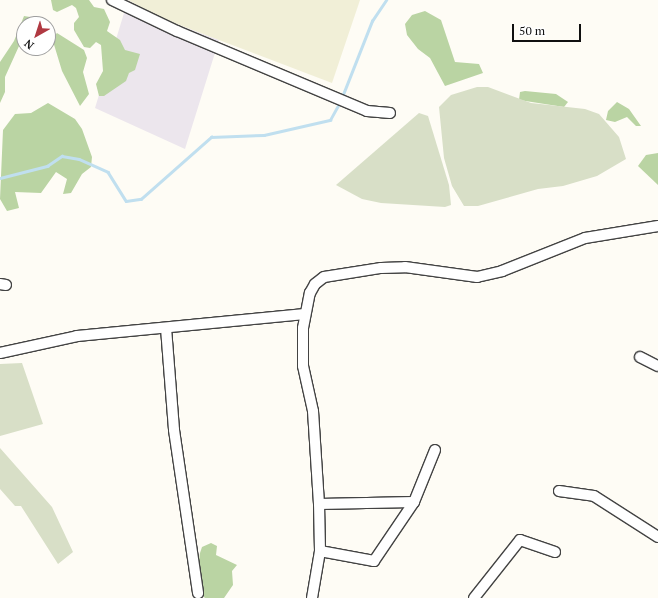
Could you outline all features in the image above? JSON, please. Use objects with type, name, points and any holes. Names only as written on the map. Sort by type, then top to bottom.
[{"type":"street","points":[[112,0],[177,31],[367,111],[390,112]]},
{"type":"street","points":[[312,598],[320,551],[319,504],[313,411],[304,366],[305,314],[310,293],[324,277],[405,267],[477,278],[502,271],[584,238],[658,226]]},
{"type":"street","points":[[0,353],[77,336],[305,314]]},
{"type":"street","points":[[166,328],[174,430],[198,594]]},
{"type":"street","points":[[640,357],[658,366]]},
{"type":"street","points":[[320,551],[374,561],[414,502],[435,450]]},
{"type":"street","points":[[559,491],[594,496],[658,538]]},
{"type":"street","points":[[319,504],[414,502]]},
{"type":"street","points":[[474,598],[520,540],[555,552]]},
{"type":"shaded area","points":[[128,0],[161,18],[219,40],[185,149],[95,108]]},
{"type":"shaded area","points":[[128,0],[360,0],[332,83],[161,18]]},
{"type":"green space","points":[[51,0],[89,0],[94,7],[104,9],[110,22],[107,31],[120,40],[125,50],[140,54],[135,70],[129,73],[126,81],[104,96],[99,96],[96,84],[103,71],[101,45],[96,42],[90,48],[84,47],[74,30],[74,23],[79,17],[76,8],[72,5],[57,12],[53,10]]},
{"type":"green space","points":[[425,11],[441,20],[455,62],[479,64],[483,73],[445,86],[430,58],[418,49],[407,35],[405,24],[412,15]]},
{"type":"green space","points":[[57,33],[84,50],[87,58],[83,72],[89,94],[80,106],[62,71],[56,51]]},
{"type":"green space","points":[[16,36],[16,53],[5,77],[5,92],[0,103],[0,62]]},
{"type":"green space","points":[[477,87],[488,87],[531,103],[585,109],[599,114],[619,137],[626,159],[597,176],[563,186],[538,189],[478,206],[464,206],[452,186],[444,158],[439,107],[451,95]]},
{"type":"green space","points":[[525,91],[556,94],[568,102],[564,107],[519,100],[520,92]]},
{"type":"green space","points":[[617,102],[629,109],[641,126],[636,126],[627,117],[615,122],[606,120],[608,111]]},
{"type":"green space","points":[[48,103],[75,119],[82,129],[92,157],[91,167],[82,174],[71,193],[63,194],[67,179],[56,172],[41,193],[15,192],[19,208],[7,211],[0,199],[3,130],[15,114],[31,113]]},
{"type":"green space","points":[[419,113],[428,116],[449,185],[451,205],[445,207],[381,203],[362,199],[336,185]]},
{"type":"green space","points":[[658,153],[658,185],[638,166],[646,155]]},
{"type":"green space","points":[[22,363],[43,424],[0,436],[0,364]]},
{"type":"green space","points":[[0,448],[52,507],[73,552],[58,564],[21,506],[15,506],[0,489]]},
{"type":"green space","points":[[211,543],[217,546],[216,555],[237,565],[232,571],[233,585],[224,598],[205,598],[201,594],[198,567],[200,553],[202,547]]},
{"type":"waterway","points":[[342,97],[372,21],[386,0]]},
{"type":"waterway","points":[[0,178],[47,166],[62,156],[79,159],[108,172],[126,201],[141,199],[211,137],[264,135],[330,120],[340,102]]}]
